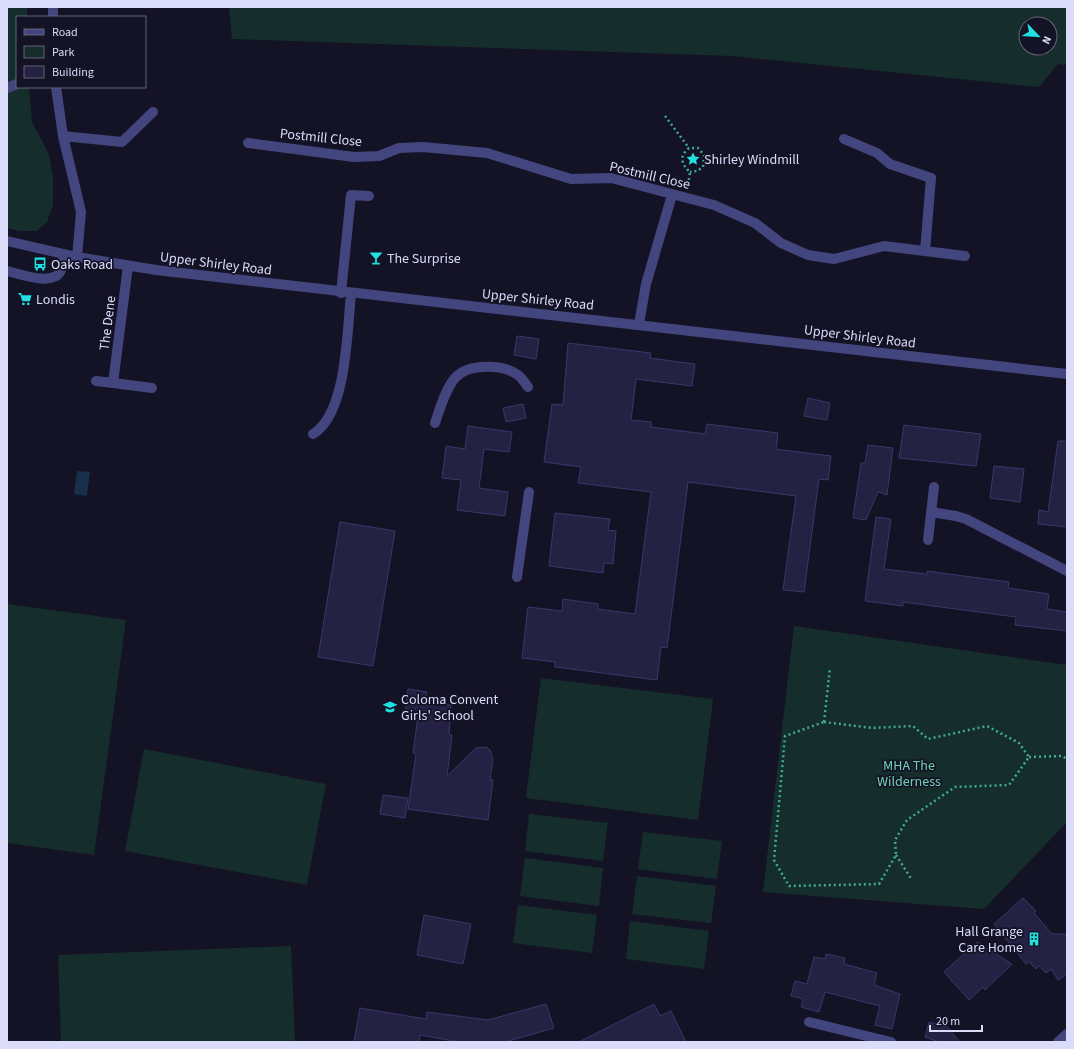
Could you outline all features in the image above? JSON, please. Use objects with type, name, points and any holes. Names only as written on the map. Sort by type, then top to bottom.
[{"type":"street","points":[[56,88],[63,136],[81,212],[77,257]]},
{"type":"street","points":[[63,136],[122,142],[153,112]]},
{"type":"street","points":[[844,139],[877,153],[890,164],[931,178],[925,251]]},
{"type":"street","name":"Postmill Close","points":[[248,143],[354,157],[379,156],[399,148],[423,147],[487,152],[571,179],[610,178],[714,205],[742,217],[755,224],[781,243],[808,255],[834,259],[884,246],[965,256]]},
{"type":"street","points":[[313,434],[322,429],[335,407],[341,377],[351,195],[369,196]]},
{"type":"street","points":[[639,324],[646,284],[658,250],[672,195]]},
{"type":"street","name":"Upper Shirley Road","points":[[7,241],[77,257],[128,266],[346,293],[639,324],[1067,374]]},
{"type":"street","points":[[7,271],[46,279],[54,278],[60,272],[64,254]]},
{"type":"street","name":"The Dene","points":[[113,384],[128,266]]},
{"type":"street","points":[[435,423],[450,385],[456,377],[465,371],[482,367],[503,368],[519,376],[528,387]]},
{"type":"street","points":[[96,381],[152,388]]},
{"type":"street","points":[[928,540],[934,487]]},
{"type":"street","points":[[517,577],[529,492]]},
{"type":"street","points":[[931,512],[966,519],[1067,571]]},
{"type":"street","points":[[809,1022],[891,1042]]},
{"type":"street","points":[[1058,1042],[1067,1034]]},
{"type":"path","points":[[665,116],[689,148]]},
{"type":"path","points":[[689,148],[698,148],[704,155],[703,167],[697,171],[690,172],[684,167],[681,159],[684,152],[689,148]]},
{"type":"path","points":[[685,198],[690,172]]},
{"type":"path","points":[[824,722],[830,668]]},
{"type":"path","points":[[896,855],[880,884],[789,886],[774,860],[785,736],[824,722],[872,728],[913,726],[928,739],[987,726],[1019,743],[1029,757]]},
{"type":"path","points":[[1029,757],[1062,756],[1067,759]]},
{"type":"path","points":[[912,880],[896,855],[895,840],[907,820],[955,787],[1008,785],[1029,757]]},
{"type":"green space","points":[[7,7],[27,7],[27,16],[16,16],[16,88],[29,88],[32,122],[49,154],[53,178],[53,205],[47,222],[37,231],[20,231],[7,228]]},
{"type":"green space","points":[[229,7],[1067,7],[1067,65],[1058,64],[1039,87],[732,56],[232,39]]},
{"type":"green space","points":[[7,604],[126,620],[94,855],[7,843]]},
{"type":"green space","name":"MHA The Wilderness","points":[[794,626],[1067,665],[1067,822],[984,909],[763,892]]},
{"type":"green space","points":[[541,678],[713,699],[698,820],[526,798]]},
{"type":"green space","points":[[144,749],[326,784],[307,885],[125,851]]},
{"type":"green space","points":[[529,814],[608,823],[603,861],[525,851]]},
{"type":"green space","points":[[643,832],[722,841],[717,879],[638,869]]},
{"type":"green space","points":[[525,858],[603,868],[599,906],[520,896]]},
{"type":"green space","points":[[637,876],[716,886],[711,923],[632,914]]},
{"type":"green space","points":[[518,905],[597,915],[592,953],[513,943]]},
{"type":"green space","points":[[630,921],[709,931],[704,969],[626,959]]},
{"type":"green space","points":[[291,946],[295,1042],[61,1042],[58,955]]},
{"type":"water","points":[[77,471],[90,472],[87,496],[74,494]]},
{"type":"building","points":[[517,336],[539,339],[536,359],[514,355]]},
{"type":"building","points":[[568,343],[651,353],[650,358],[695,364],[692,386],[636,379],[631,420],[651,422],[651,427],[705,434],[707,424],[778,433],[776,449],[831,456],[828,480],[819,479],[804,592],[783,590],[796,496],[688,482],[667,648],[661,647],[657,680],[555,667],[555,662],[522,658],[528,607],[562,611],[563,599],[598,604],[598,609],[635,614],[651,492],[578,483],[581,467],[544,462],[552,404],[563,405]]},
{"type":"building","points":[[808,398],[830,403],[827,420],[804,416]]},
{"type":"building","points":[[523,404],[526,418],[506,422],[503,408]]},
{"type":"building","points":[[904,425],[981,434],[976,466],[899,458]]},
{"type":"building","points":[[468,426],[512,432],[509,452],[484,449],[479,488],[508,492],[505,516],[457,510],[461,480],[442,478],[446,446],[465,449]]},
{"type":"building","points":[[1058,441],[1067,441],[1067,527],[1038,524],[1039,510],[1048,512]]},
{"type":"building","points":[[868,445],[893,448],[887,495],[878,492],[866,520],[853,518],[861,463],[865,463]]},
{"type":"building","points":[[994,466],[1024,469],[1020,502],[990,498]]},
{"type":"building","points":[[555,513],[610,519],[608,530],[616,531],[613,564],[604,563],[603,573],[549,566]]},
{"type":"building","points":[[876,517],[891,519],[884,569],[927,574],[927,571],[1009,582],[1008,588],[1049,594],[1047,609],[1067,612],[1067,631],[1015,625],[1016,617],[903,602],[903,606],[865,601]]},
{"type":"building","points":[[340,522],[395,531],[373,666],[318,657]]},
{"type":"building","points":[[408,689],[427,692],[426,701],[451,705],[449,735],[452,735],[447,776],[476,748],[486,747],[490,750],[493,759],[490,780],[493,780],[488,820],[408,809],[416,754],[413,753],[418,716],[405,714]]},
{"type":"building","points":[[383,795],[408,798],[405,818],[380,814]]},
{"type":"building","name":"Hall Grange Care Home","points":[[1023,898],[1036,911],[1034,913],[1052,934],[1067,934],[1067,974],[1058,980],[1051,969],[1046,973],[1039,966],[1036,969],[1029,962],[1026,964],[994,924]]},
{"type":"building","points":[[424,915],[471,924],[463,964],[417,955]]},
{"type":"building","points":[[977,942],[1012,964],[985,990],[983,987],[969,1000],[944,972]]},
{"type":"building","points":[[826,954],[845,958],[844,964],[877,973],[874,985],[900,994],[892,1029],[875,1025],[880,1006],[825,992],[819,1012],[801,1007],[803,999],[791,996],[795,981],[807,984],[814,957],[825,959]]},
{"type":"building","points":[[546,1004],[554,1028],[505,1042],[459,1042],[420,1035],[419,1042],[354,1042],[360,1008],[426,1019],[427,1012],[488,1020]]},
{"type":"building","points":[[654,1004],[660,1016],[671,1011],[686,1042],[579,1042]]},
{"type":"building","points":[[929,1022],[947,1027],[960,1042],[939,1042],[925,1037]]},
{"type":"place","name":"Shirley Windmill","points":[[693,159]]},
{"type":"place","name":"The Surprise","points":[[376,258]]},
{"type":"place","name":"Oaks Road","points":[[40,264]]},
{"type":"place","name":"Londis","points":[[25,299]]},
{"type":"place","name":"Coloma Convent Girls' School","points":[[390,707]]},
{"type":"place","name":"Hall Grange Care Home","points":[[1034,939]]}]
